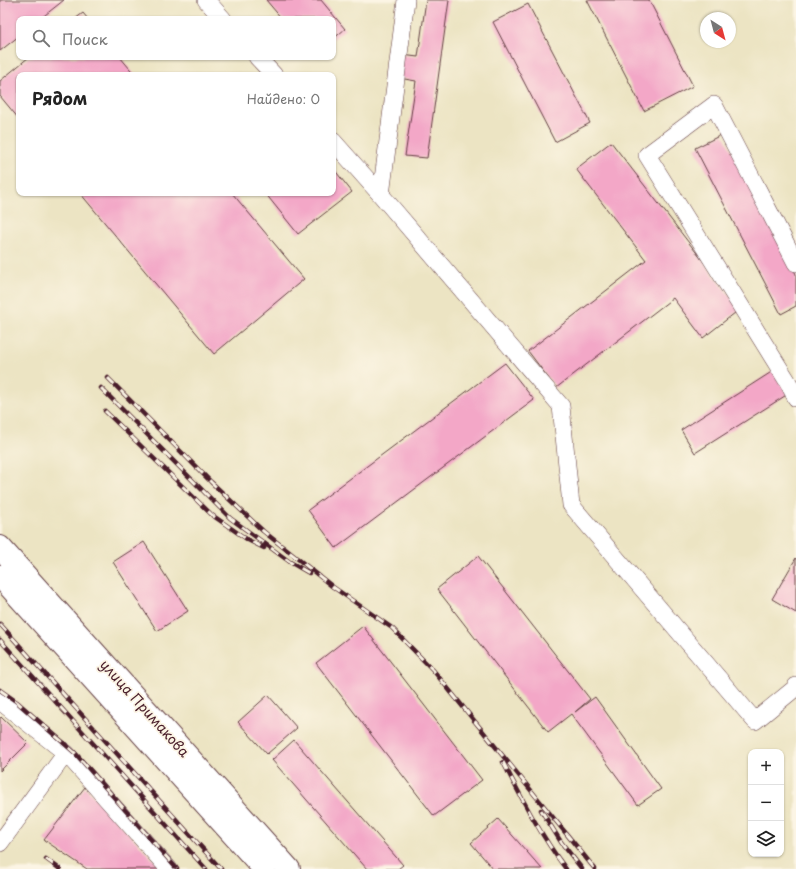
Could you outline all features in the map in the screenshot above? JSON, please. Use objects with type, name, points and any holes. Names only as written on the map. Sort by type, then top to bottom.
[{"type":"main road","name":"улица Примакова","points":[[0,547],[289,869]]},
{"type":"main road","name":"улица Примакова","points":[[0,576],[264,869]]},
{"type":"street","points":[[206,0],[221,16]]},
{"type":"street","points":[[381,195],[406,0]]},
{"type":"street","points":[[261,60],[271,72]]},
{"type":"street","points":[[796,263],[714,105],[647,155],[792,377],[796,398]]},
{"type":"street","points":[[336,144],[561,406],[571,505],[755,721],[796,686]]},
{"type":"street","points":[[0,701],[66,753],[168,869]]},
{"type":"street","points":[[0,843],[66,753]]},
{"type":"building","points":[[0,0],[64,0],[44,16],[16,16],[16,38],[0,51]]},
{"type":"building","points":[[266,0],[321,0],[334,16],[279,16]]},
{"type":"building","points":[[426,0],[449,0],[427,158],[405,156],[416,81],[399,78],[402,55],[418,57]]},
{"type":"building","points":[[587,0],[649,0],[693,86],[644,111]]},
{"type":"building","points":[[528,4],[590,123],[555,142],[493,22]]},
{"type":"building","points":[[336,18],[345,29],[336,36]]},
{"type":"building","points":[[25,60],[122,60],[132,72],[16,72],[16,115],[0,96],[0,81]]},
{"type":"building","points":[[723,134],[796,274],[796,306],[781,314],[695,148]]},
{"type":"building","points":[[611,142],[740,309],[703,338],[673,298],[556,388],[528,351],[646,260],[576,169]]},
{"type":"building","points":[[336,172],[352,192],[298,234],[267,196],[336,196]]},
{"type":"building","points":[[82,196],[235,196],[304,279],[214,354]]},
{"type":"building","points":[[505,363],[534,400],[336,548],[308,510]]},
{"type":"building","points":[[773,371],[788,394],[695,453],[681,430]]},
{"type":"building","points":[[144,542],[188,611],[157,631],[113,562]]},
{"type":"building","points":[[478,556],[590,699],[575,712],[595,697],[661,789],[638,805],[571,714],[548,732],[437,589]]},
{"type":"building","points":[[796,558],[796,613],[772,599]]},
{"type":"building","points":[[363,626],[482,780],[434,816],[316,663]]},
{"type":"building","points":[[268,695],[297,728],[267,754],[238,722]]},
{"type":"building","points":[[1,717],[28,743],[0,771],[0,718]]},
{"type":"building","points":[[294,740],[403,865],[398,869],[367,869],[272,760]]},
{"type":"building","points":[[85,787],[162,869],[87,869],[44,840]]},
{"type":"building","points":[[498,819],[542,869],[493,869],[471,843]]},
{"type":"railway","points":[[108,378],[211,482],[263,531],[333,587],[392,628],[433,670],[595,869]]},
{"type":"railway","points":[[101,388],[230,518],[290,562],[309,573]]},
{"type":"railway","points":[[105,411],[212,515],[248,540],[264,548]]},
{"type":"railway","points":[[0,624],[221,869]]},
{"type":"railway","points":[[0,640],[206,869]]},
{"type":"railway","points":[[0,690],[17,702],[75,753],[177,869]]},
{"type":"railway","points":[[503,762],[540,830],[566,869]]},
{"type":"railway","points":[[541,810],[561,842],[582,869]]},
{"type":"railway","points":[[46,859],[60,869]]}]
